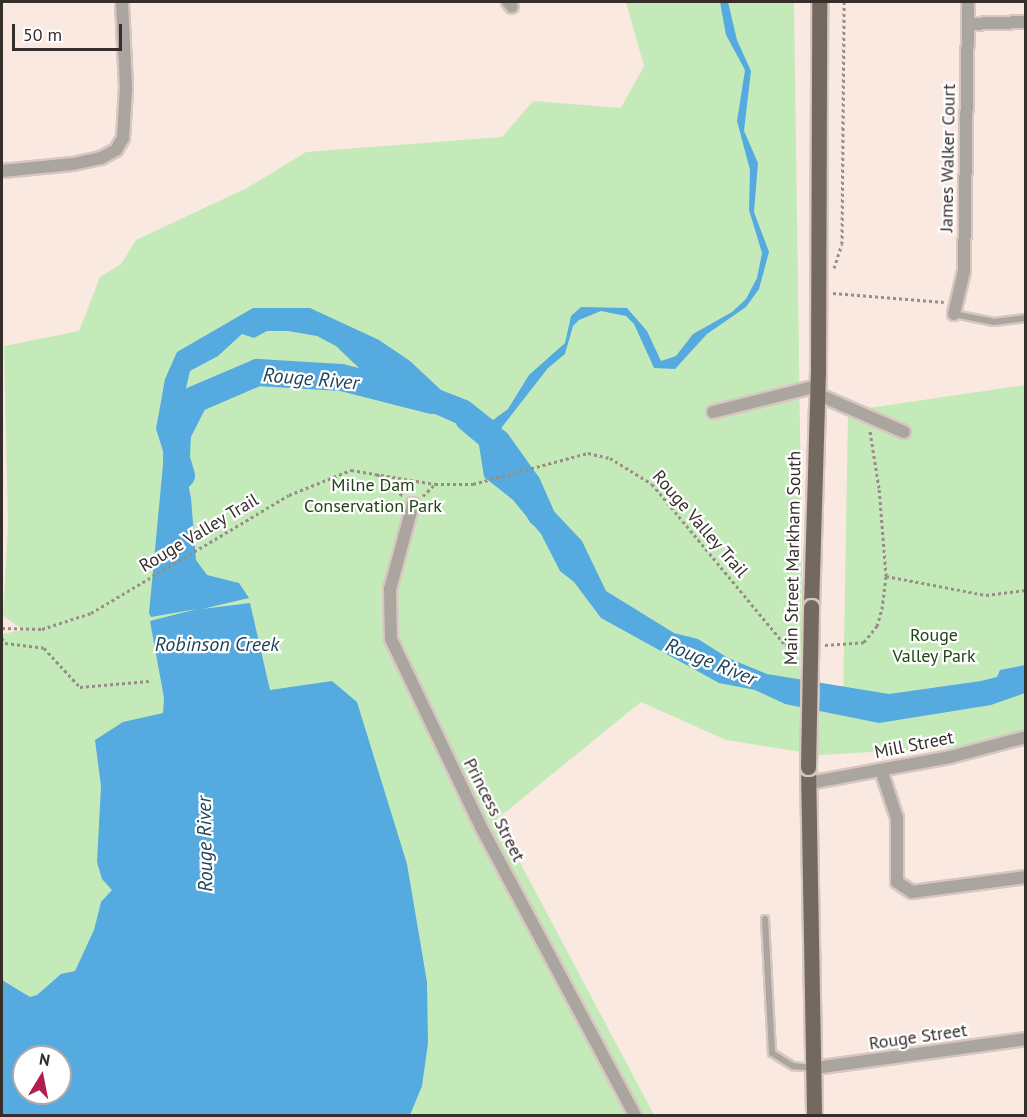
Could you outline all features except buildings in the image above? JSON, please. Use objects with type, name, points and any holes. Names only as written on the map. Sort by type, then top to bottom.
[{"type":"main road","name":"Main Street Markham South","points":[[814,1116],[815,1068],[808,767],[817,390],[819,2]]},
{"type":"street","points":[[2,171],[73,164],[116,150],[123,138],[126,87],[122,2]]},
{"type":"street","name":"James Walker Court","points":[[955,309],[964,271],[968,2]]},
{"type":"street","points":[[968,24],[1026,22]]},
{"type":"street","points":[[713,412],[817,390],[904,432]]},
{"type":"street","name":"Princess Street","points":[[413,504],[390,589],[391,639],[481,827],[635,1116]]},
{"type":"street","name":"Mill Street","points":[[809,783],[881,770],[1026,737]]},
{"type":"street","points":[[881,770],[897,818],[897,882],[912,892],[1026,877]]},
{"type":"street","name":"Rouge Street","points":[[815,1068],[1026,1039]]},
{"type":"lane","points":[[955,309],[994,322],[1026,318]]},
{"type":"lane","points":[[765,919],[772,1053],[793,1066],[815,1068]]},
{"type":"path","points":[[834,267],[842,244],[844,2]]},
{"type":"path","points":[[833,293],[955,309]]},
{"type":"path","points":[[820,645],[864,642],[878,626],[886,576],[879,489],[868,416]]},
{"type":"path","name":"Rouge Valley Trail","points":[[2,628],[42,629],[68,624],[91,613],[289,495],[351,470],[376,472],[435,484],[473,484],[588,453],[610,458],[652,484],[785,645],[808,645]]},
{"type":"path","points":[[376,472],[413,504],[435,484]]},
{"type":"path","points":[[886,576],[986,595],[1026,590]]},
{"type":"path","points":[[2,638],[5,643],[44,648],[80,687],[149,681]]},
{"type":"green space","name":"Milne Dam Conservation Park","points":[[626,2],[794,2],[802,569],[800,698],[843,704],[848,411],[1025,385],[1025,743],[821,755],[726,740],[641,702],[497,819],[654,1115],[2,1115],[2,634],[23,630],[3,616],[8,526],[4,346],[79,331],[100,277],[121,264],[136,240],[247,188],[306,152],[502,137],[533,101],[621,108],[644,66]]},
{"type":"water","name":"Robinson Creek","points":[[720,2],[728,2],[737,40],[751,71],[744,131],[758,163],[754,212],[769,252],[759,289],[746,307],[707,334],[675,369],[654,368],[634,324],[626,316],[601,311],[579,320],[573,326],[565,354],[548,368],[502,427],[496,438],[500,456],[507,468],[537,486],[549,506],[582,541],[606,591],[674,633],[698,639],[728,658],[767,674],[889,694],[981,681],[997,677],[1000,670],[1025,665],[1025,693],[991,705],[879,723],[785,704],[755,690],[719,683],[601,618],[574,582],[560,571],[541,534],[513,500],[484,477],[478,439],[469,429],[428,411],[360,369],[336,346],[317,336],[288,331],[267,331],[254,338],[242,334],[218,356],[190,371],[177,427],[191,498],[196,560],[207,575],[239,583],[249,598],[202,609],[250,603],[270,690],[332,681],[357,702],[407,864],[427,982],[428,1043],[422,1086],[410,1115],[2,1115],[2,980],[30,997],[37,995],[61,974],[75,971],[94,930],[101,902],[112,890],[102,879],[97,862],[101,786],[95,740],[123,722],[163,713],[164,698],[150,621],[197,609],[151,617],[149,613],[164,454],[156,429],[165,379],[177,352],[253,308],[310,308],[379,340],[410,361],[441,390],[469,401],[493,420],[508,409],[529,375],[565,343],[571,316],[581,307],[627,308],[647,331],[661,361],[676,356],[693,334],[732,312],[746,299],[757,278],[762,253],[749,210],[750,170],[737,121],[745,70],[726,35]]},
{"type":"waterway","name":"Rouge River","points":[[181,475],[176,459],[177,433],[194,399],[257,372],[341,377],[432,400]]},
{"type":"waterway","name":"Rouge River","points":[[468,418],[497,442],[527,484],[540,513]]},
{"type":"park label","name":"Rouge Valley Park","points":[[934,646]]}]
